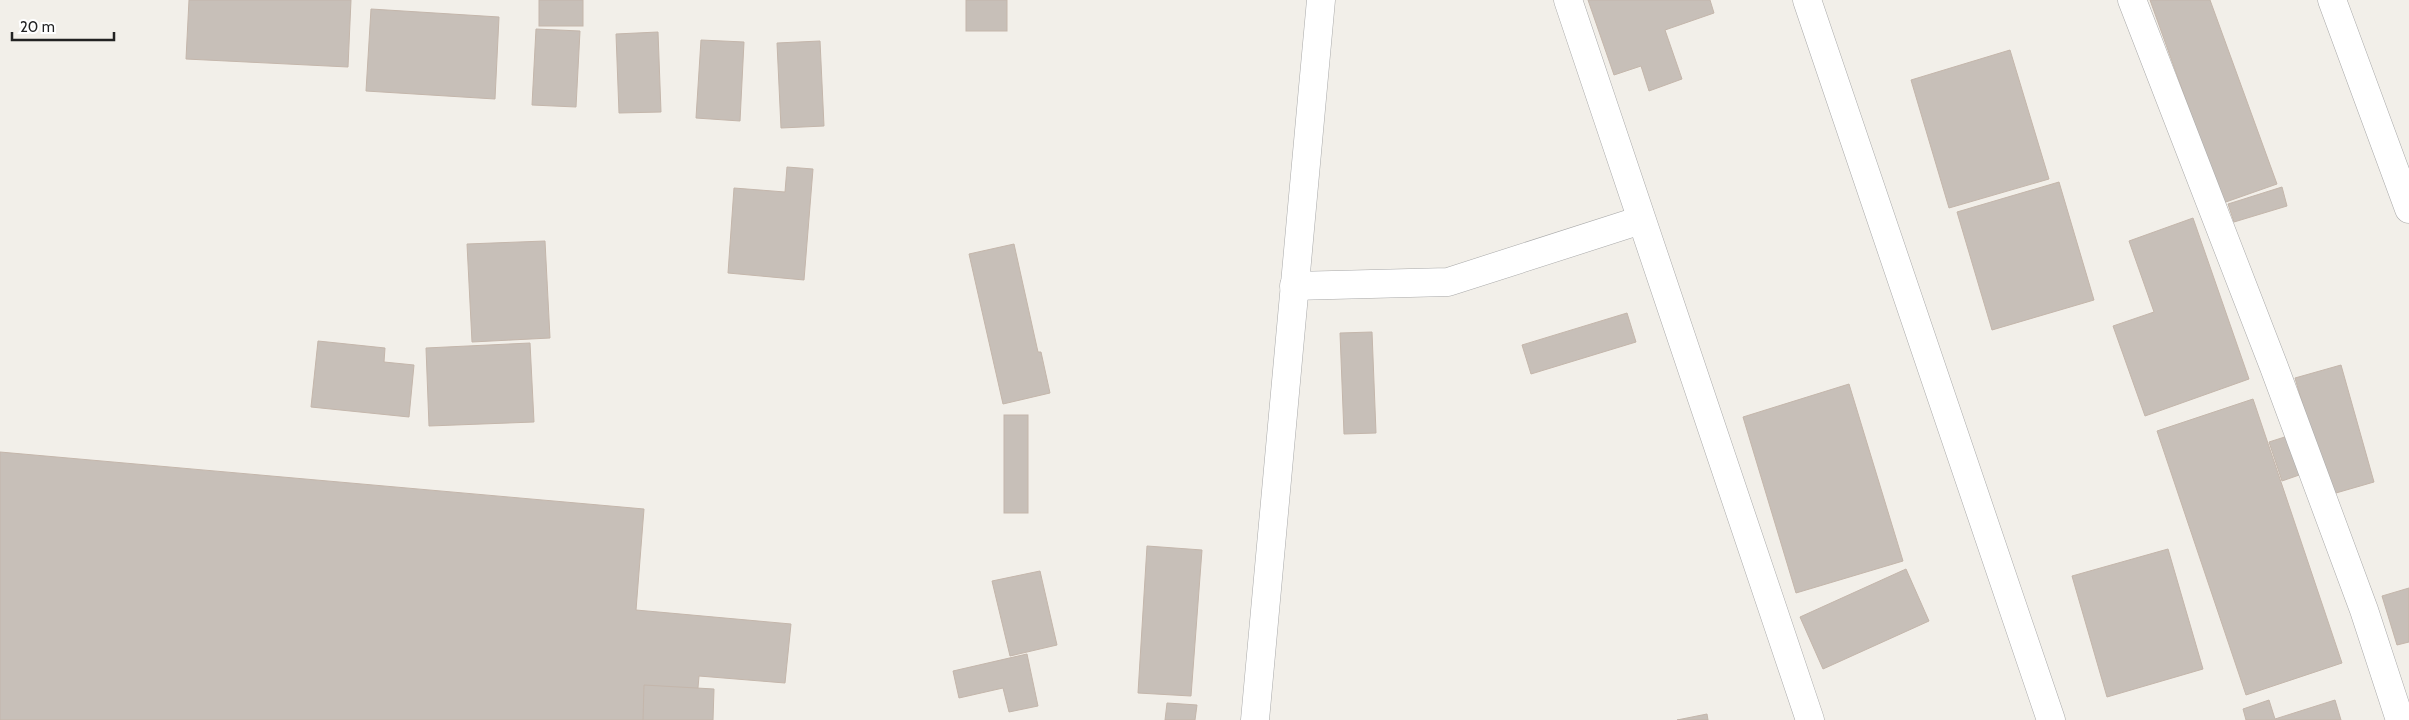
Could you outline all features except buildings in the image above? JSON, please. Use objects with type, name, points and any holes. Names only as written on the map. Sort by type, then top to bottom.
[{"type":"street","points":[[1255,720],[1321,0]]},
{"type":"street","points":[[1568,0],[1810,720]]},
{"type":"street","points":[[1807,0],[2051,720]]},
{"type":"street","points":[[2132,0],[2274,367],[2364,610],[2400,720]]},
{"type":"street","points":[[2332,0],[2409,209]]},
{"type":"street","points":[[1294,286],[1448,282],[1642,220]]}]
